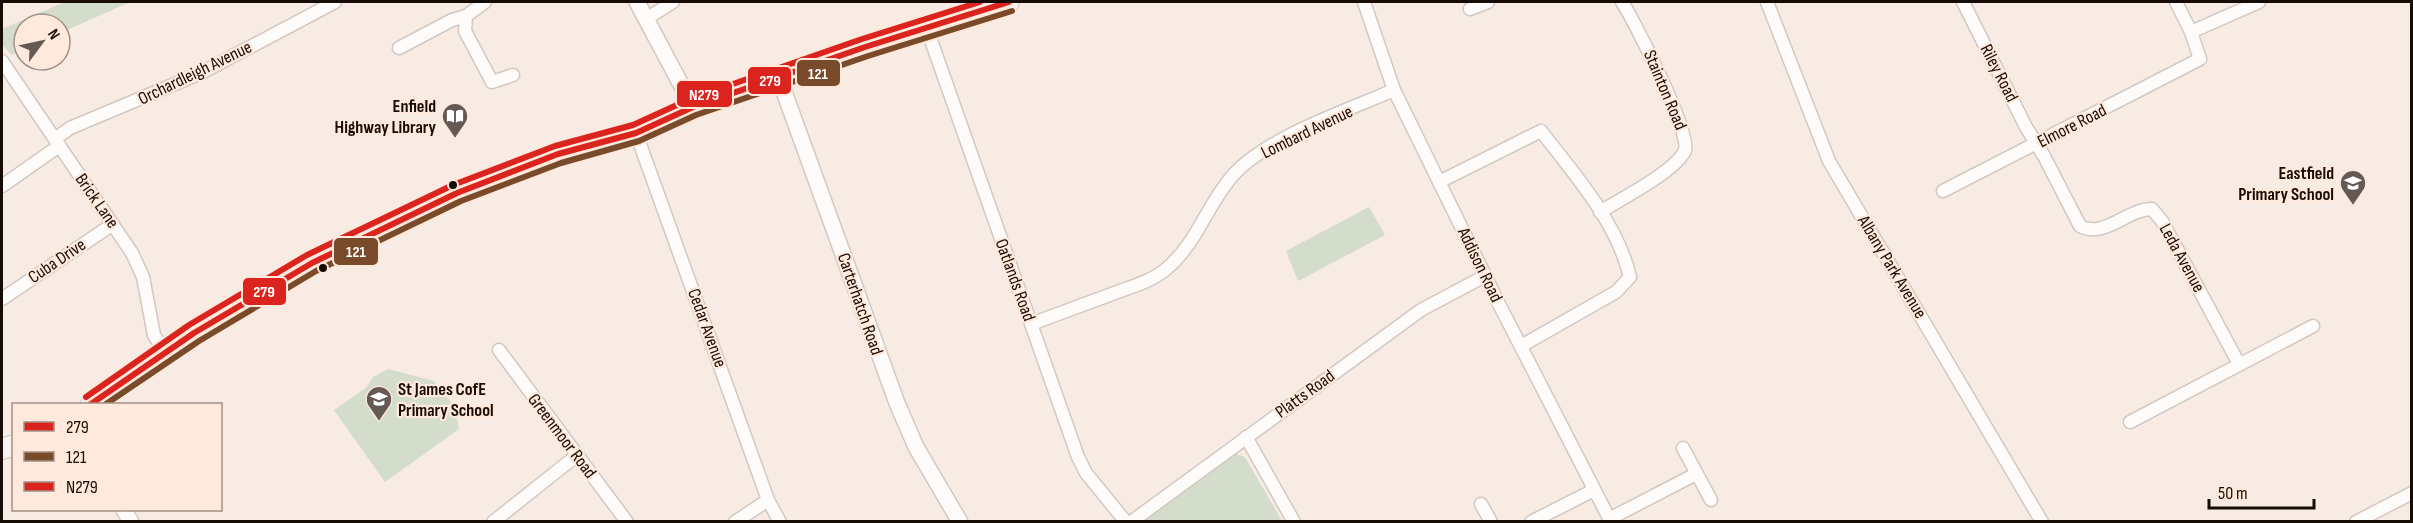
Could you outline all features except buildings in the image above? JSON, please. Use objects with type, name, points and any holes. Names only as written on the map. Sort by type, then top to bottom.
[{"type":"main road","points":[[94,403],[165,352],[312,263],[457,193],[558,154],[636,133],[693,107],[926,26],[1009,2]]},
{"type":"street","name":"Orchardleigh Avenue","points":[[2,186],[57,142],[70,128],[201,73],[334,2]]},
{"type":"street","points":[[399,48],[452,20],[466,16],[485,2]]},
{"type":"street","points":[[637,2],[675,69],[693,107]]},
{"type":"street","points":[[646,19],[673,2]]},
{"type":"street","name":"Addison Road","points":[[1364,2],[1394,90],[1485,276],[1610,520]]},
{"type":"street","points":[[1470,9],[1488,2]]},
{"type":"street","name":"Stainton Road","points":[[1600,212],[1677,162],[1686,149],[1685,134],[1648,51],[1622,2]]},
{"type":"street","name":"Albany Park Avenue","points":[[1767,2],[1829,161],[2042,522]]},
{"type":"street","name":"Riley Road","points":[[1963,2],[2036,144]]},
{"type":"street","points":[[2176,2],[2191,32],[2259,2]]},
{"type":"street","points":[[466,16],[465,31],[492,82],[513,75]]},
{"type":"street","name":"Oatlands Road","points":[[926,26],[1078,457],[1086,473],[1126,522]]},
{"type":"street","name":"Elmore Road","points":[[1943,191],[2200,59],[2191,32]]},
{"type":"street","name":"Brick Lane","points":[[2,61],[113,224],[138,265],[154,335],[165,352]]},
{"type":"street","name":"Carterhatch Road","points":[[779,78],[897,403],[916,447],[960,522]]},
{"type":"street","name":"Lombard Avenue","points":[[1031,324],[1143,282],[1164,271],[1193,240],[1235,173],[1260,153],[1394,90]]},
{"type":"street","points":[[1439,182],[1541,131],[1580,181],[1624,252],[1630,277],[1616,292],[1521,346]]},
{"type":"street","name":"Cedar Avenue","points":[[636,133],[768,500],[780,522]]},
{"type":"street","name":"Leda Avenue","points":[[2036,144],[2080,226],[2087,230],[2098,230],[2141,209],[2152,209],[2162,221],[2239,364]]},
{"type":"street","name":"Cuba Drive","points":[[2,299],[113,224]]},
{"type":"street","name":"Platts Road","points":[[1131,522],[1422,310],[1485,276]]},
{"type":"street","points":[[2130,422],[2313,326]]},
{"type":"street","name":"Greenmoor Road","points":[[499,350],[627,522]]},
{"type":"street","points":[[1246,437],[1294,522]]},
{"type":"street","points":[[1683,448],[1711,500]]},
{"type":"street","points":[[492,522],[576,456]]},
{"type":"street","points":[[1610,520],[1696,474]]},
{"type":"street","points":[[1531,522],[1594,490]]},
{"type":"street","points":[[2356,522],[2412,494]]},
{"type":"street","points":[[735,522],[768,500]]},
{"type":"street","points":[[1481,504],[1491,522]]},
{"type":"green space","points":[[65,2],[130,2],[72,28],[72,12],[42,12]]},
{"type":"green space","points":[[12,25],[11,55],[2,44],[2,29]]},
{"type":"green space","points":[[1369,207],[1385,235],[1298,281],[1286,251]]},
{"type":"green space","points":[[388,369],[434,381],[455,407],[459,429],[385,482],[334,410],[366,388],[373,377]]},
{"type":"green space","points":[[1233,453],[1245,457],[1282,521],[1138,522]]},
{"type":"transit line","name":"N279","points":[[86,397],[189,325],[307,255],[453,185],[555,146],[633,125],[690,99],[862,39],[980,2]]},
{"type":"transit line","name":"279","points":[[92,403],[194,333],[312,263],[457,193],[558,154],[636,133],[693,107],[865,47],[1009,2]]},
{"type":"transit line","name":"121","points":[[107,403],[199,341],[316,271],[461,201],[561,163],[639,141],[696,115],[868,56],[1012,11]]},
{"type":"place","name":"Enfield Highway Library","points":[[455,139]]},
{"type":"place","name":"Eastfield Primary School","points":[[2353,206]]},
{"type":"place","name":"St James CofE Primary School","points":[[379,422]]}]
